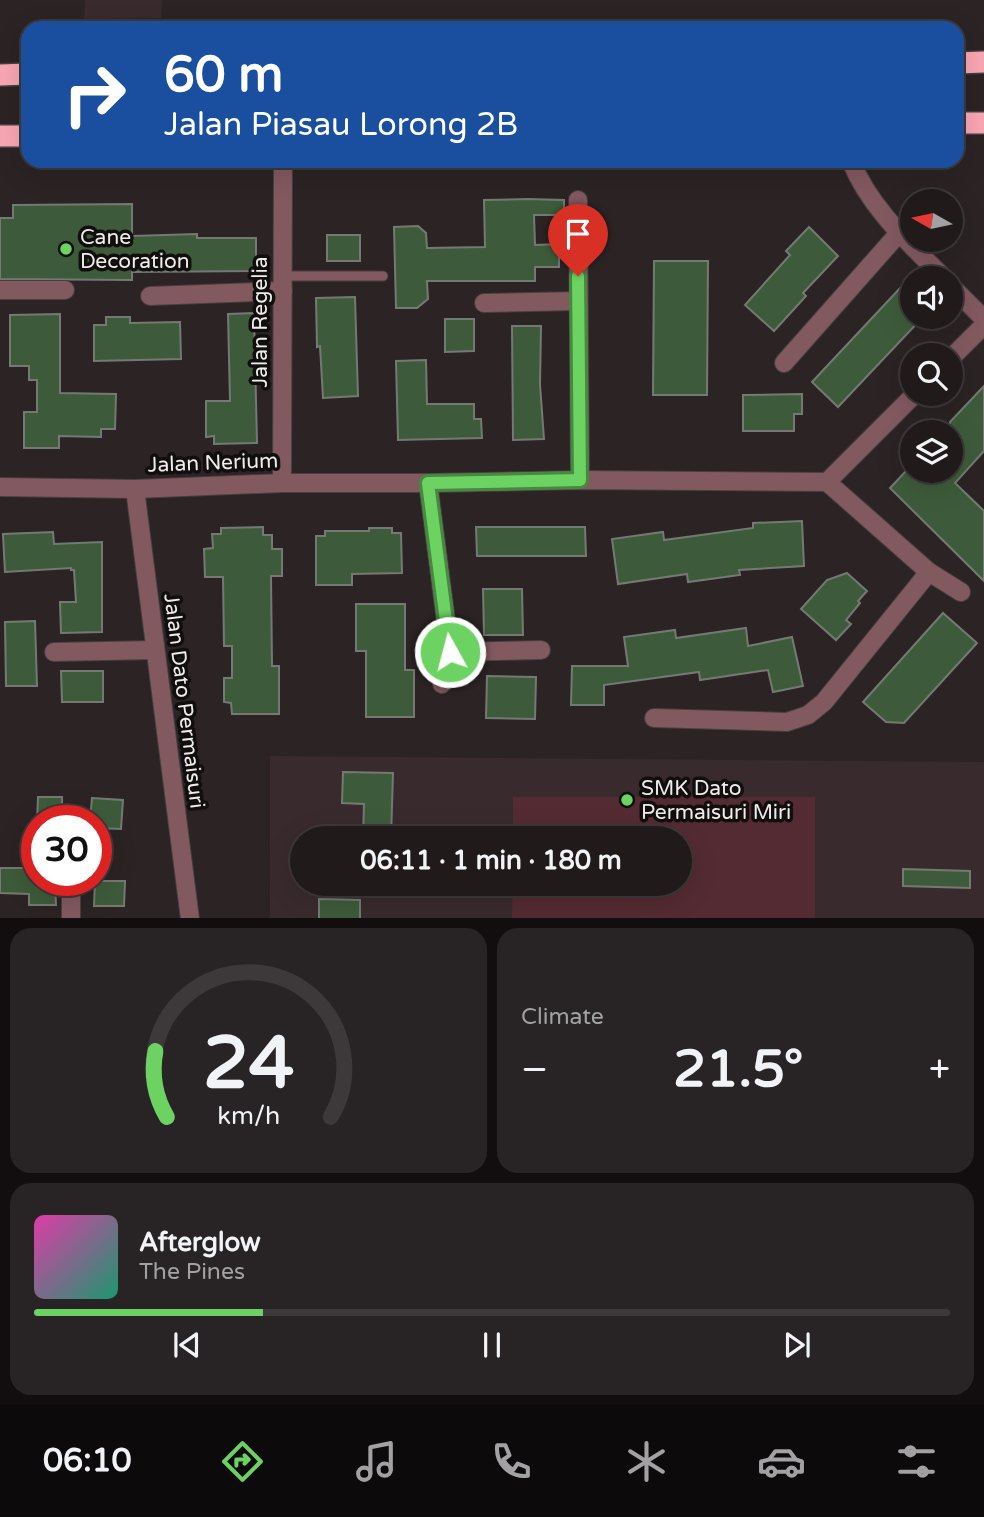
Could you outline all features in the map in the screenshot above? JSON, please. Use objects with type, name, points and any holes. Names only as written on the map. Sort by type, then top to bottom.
[{"type":"highway","points":[[964,63],[984,62]]},
{"type":"highway","points":[[0,75],[21,74]]},
{"type":"highway","points":[[964,123],[984,123]]},
{"type":"highway","points":[[0,136],[21,136]]},
{"type":"street","name":"Jalan Regelia","points":[[282,483],[283,168]]},
{"type":"street","points":[[853,168],[860,182],[899,233],[932,266]]},
{"type":"street","points":[[578,200],[580,480]]},
{"type":"street","points":[[784,363],[899,233]]},
{"type":"street","points":[[150,296],[283,284]]},
{"type":"street","points":[[0,290],[65,290]]},
{"type":"street","points":[[963,298],[984,319]]},
{"type":"street","points":[[484,303],[578,301]]},
{"type":"street","points":[[963,346],[984,325]]},
{"type":"street","points":[[903,406],[827,482],[929,572],[961,592]]},
{"type":"street","name":"Jalan Nerium","points":[[0,487],[135,489],[282,483],[580,480],[827,482]]},
{"type":"street","points":[[428,483],[450,652],[442,684]]},
{"type":"street","name":"Jalan Dato Permaisuri","points":[[135,489],[190,918]]},
{"type":"street","points":[[653,718],[787,722],[808,715],[824,702],[929,572]]},
{"type":"street","points":[[54,652],[154,650]]},
{"type":"street","points":[[450,652],[541,650]]},
{"type":"street","points":[[71,896],[71,918]]},
{"type":"lane","points":[[283,284],[383,276]]},
{"type":"shaded area","points":[[85,0],[162,0],[161,18],[84,19]]},
{"type":"shaded area","name":"SMK Dato Permaisuri Miri","points":[[270,756],[984,762],[984,918],[270,918]]},
{"type":"shaded area","points":[[513,797],[815,797],[815,918],[512,918],[513,896],[692,896],[692,826],[513,826]]},
{"type":"building","points":[[484,200],[564,200],[564,215],[534,215],[535,245],[559,244],[559,267],[535,267],[535,281],[427,281],[428,299],[417,308],[396,308],[394,227],[418,226],[426,233],[427,248],[485,247]]},
{"type":"building","name":"Cane Decoration","points":[[132,204],[132,236],[197,234],[197,238],[256,238],[256,271],[132,272],[132,280],[0,279],[0,218],[13,218],[13,205]]},
{"type":"building","points":[[809,227],[838,256],[803,293],[806,296],[774,331],[745,305],[790,255],[786,251]]},
{"type":"building","points":[[327,235],[360,235],[360,261],[327,261]]},
{"type":"building","points":[[654,261],[708,261],[707,395],[653,395]]},
{"type":"building","points":[[900,288],[900,329],[912,329],[838,407],[812,382]]},
{"type":"building","points":[[355,297],[358,396],[323,398],[320,346],[317,347],[316,298]]},
{"type":"building","points":[[254,313],[257,443],[214,444],[214,436],[206,437],[206,401],[230,401],[228,314]]},
{"type":"building","points":[[60,314],[60,393],[116,394],[115,429],[101,429],[101,437],[59,436],[59,448],[24,448],[24,412],[37,412],[37,380],[29,380],[29,366],[10,366],[10,315]]},
{"type":"building","points":[[106,317],[130,317],[130,323],[180,322],[181,359],[94,361],[94,325],[106,325]]},
{"type":"building","points":[[445,319],[474,319],[474,351],[445,352]]},
{"type":"building","points":[[512,326],[541,326],[540,385],[544,439],[513,440]]},
{"type":"building","points":[[426,360],[427,404],[474,404],[474,419],[481,419],[482,438],[398,440],[396,361]]},
{"type":"building","points":[[984,386],[984,451],[963,474],[963,420],[952,420]]},
{"type":"building","points":[[802,394],[802,414],[794,414],[794,431],[743,431],[743,395]]},
{"type":"building","points":[[900,477],[900,483],[955,483],[984,511],[984,581],[890,488]]},
{"type":"building","points":[[802,521],[804,566],[739,570],[740,575],[688,582],[687,574],[618,584],[612,539],[663,532],[664,540],[753,528],[753,523]]},
{"type":"building","points":[[263,527],[263,535],[272,535],[272,549],[282,549],[282,576],[271,576],[272,666],[279,666],[279,714],[232,714],[231,703],[224,702],[224,678],[232,678],[232,646],[224,646],[223,577],[205,577],[204,549],[213,548],[212,534],[221,534],[221,528]]},
{"type":"building","points":[[476,527],[585,527],[586,556],[477,556]]},
{"type":"building","points":[[369,528],[392,528],[392,533],[401,533],[402,573],[352,574],[352,585],[316,585],[316,536],[325,536],[325,531],[369,531]]},
{"type":"building","points":[[53,532],[54,544],[102,542],[102,632],[61,633],[60,602],[76,602],[74,570],[71,568],[5,572],[3,534]]},
{"type":"building","points":[[847,573],[867,591],[846,620],[851,624],[836,640],[801,609],[827,580]]},
{"type":"building","points":[[483,589],[522,589],[523,635],[484,635]]},
{"type":"building","points":[[356,604],[405,604],[405,670],[414,670],[414,717],[366,717],[366,651],[356,651]]},
{"type":"building","points":[[943,613],[977,643],[904,723],[886,722],[863,702]]},
{"type":"building","points":[[35,621],[37,686],[6,686],[5,622]]},
{"type":"building","points":[[746,628],[748,646],[792,637],[803,686],[773,692],[768,670],[700,680],[699,672],[604,685],[604,705],[571,705],[572,666],[628,666],[624,637],[675,630],[676,638]]},
{"type":"building","points":[[61,671],[103,671],[103,702],[62,702]]},
{"type":"building","points":[[487,676],[536,677],[535,719],[486,718]]},
{"type":"building","points":[[343,772],[393,773],[391,826],[363,826],[364,804],[342,803]]},
{"type":"building","points":[[38,797],[62,797],[62,805],[38,805]]},
{"type":"building","points":[[92,798],[123,800],[121,829],[112,829],[112,805],[91,805]]},
{"type":"building","points":[[0,868],[21,868],[21,894],[0,893]]},
{"type":"building","points":[[903,869],[970,871],[970,888],[903,886]]},
{"type":"building","points":[[112,881],[125,881],[124,906],[94,906],[94,896],[112,896]]},
{"type":"building","points":[[29,896],[56,896],[56,905],[29,905]]},
{"type":"building","points":[[319,899],[360,900],[360,918],[319,918]]},
{"type":"place","name":"Cane Decoration","points":[[66,249]]},
{"type":"place","name":"SMK Dato Permaisuri Miri","points":[[627,800]]},
{"type":"route","points":[[450,652],[428,483],[580,480],[578,276]]}]
